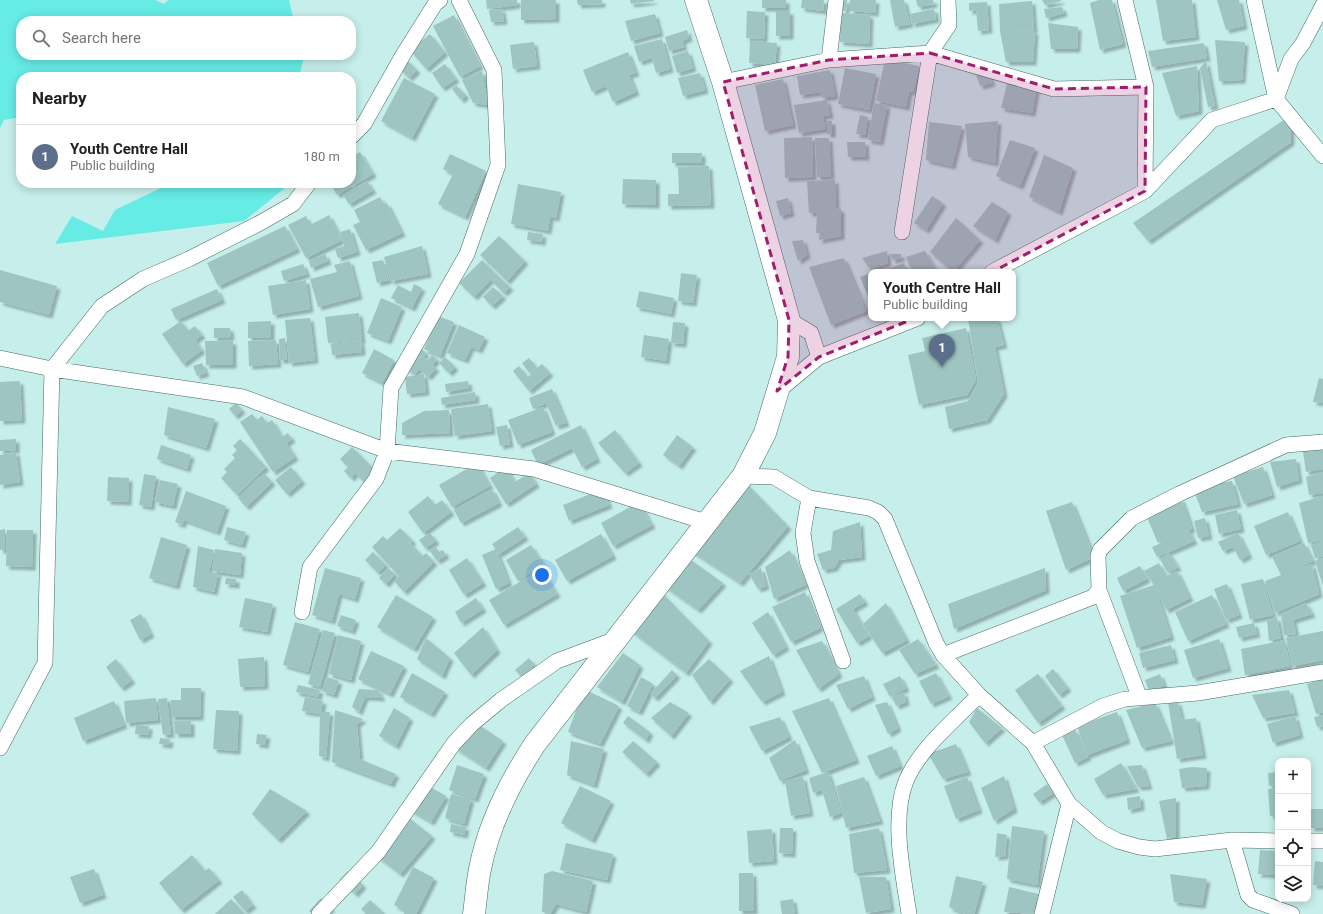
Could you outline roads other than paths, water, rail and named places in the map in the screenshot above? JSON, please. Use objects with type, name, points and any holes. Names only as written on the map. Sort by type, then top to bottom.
[{"type":"street","points":[[356,132],[364,124],[402,55],[435,4],[440,0]]},
{"type":"street","points":[[302,612],[310,567],[376,479],[387,451],[391,388],[467,254],[498,165],[494,70],[459,0]]},
{"type":"street","points":[[474,914],[484,854],[498,809],[514,775],[535,744],[743,476],[766,433],[788,357],[789,320],[723,82],[696,0]]},
{"type":"street","points":[[828,60],[836,0]]},
{"type":"street","points":[[902,232],[930,53],[949,25],[948,0]]},
{"type":"street","points":[[1125,0],[1146,87],[1145,191]]},
{"type":"street","points":[[1254,0],[1276,99],[1323,156]]},
{"type":"street","points":[[1276,99],[1291,60],[1303,42],[1323,5]]},
{"type":"street","points":[[723,82],[828,60],[930,53],[1054,89],[1146,87]]},
{"type":"street","points":[[998,269],[1145,191],[1212,120],[1276,99]]},
{"type":"street","points":[[0,748],[45,663],[52,368],[102,306],[143,279],[189,259],[267,220],[293,204],[305,188]]},
{"type":"street","points":[[789,320],[811,332],[820,357]]},
{"type":"street","points":[[777,391],[820,357],[910,321]]},
{"type":"street","points":[[0,358],[52,368],[243,398],[387,451],[534,469],[706,522]]},
{"type":"street","points":[[1139,696],[1099,590],[1098,556],[1100,550],[1132,518],[1179,494],[1286,445],[1323,442]]},
{"type":"street","points":[[743,476],[774,477],[809,498],[870,508],[878,512],[885,519],[936,643],[943,655],[979,695],[1033,743],[1069,804],[1101,832],[1118,841],[1139,848],[1155,849],[1232,840],[1275,841]]},
{"type":"street","points":[[809,498],[803,533],[807,561],[843,661]]},
{"type":"street","points":[[943,655],[1093,597],[1099,590]]},
{"type":"street","points":[[319,914],[378,852],[454,743],[472,724],[500,700],[556,662],[616,639]]},
{"type":"street","points":[[1033,743],[1103,706],[1139,696],[1198,693],[1323,672]]},
{"type":"street","points":[[909,914],[902,867],[899,815],[906,781],[922,755],[979,695]]},
{"type":"street","points":[[1042,914],[1069,804]]},
{"type":"street","points":[[1232,840],[1248,894],[1253,900],[1292,914]]},
{"type":"street","points":[[1311,841],[1323,841]]},
{"type":"place","name":"Youth Centre Hall","points":[[942,367]]}]
